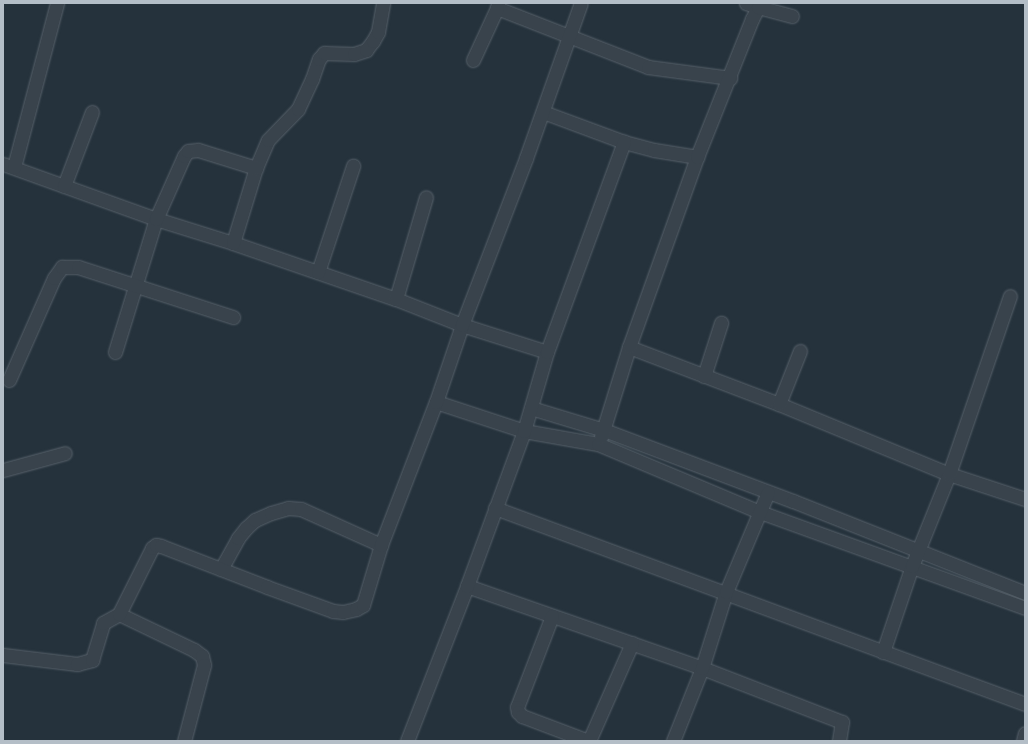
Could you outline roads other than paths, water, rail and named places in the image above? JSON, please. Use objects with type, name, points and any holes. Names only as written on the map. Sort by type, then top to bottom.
[{"type":"street","points":[[56,3],[8,166],[156,219],[233,243],[396,299],[462,325],[547,352]]},
{"type":"street","points":[[233,243],[256,168],[268,140],[298,109],[312,79],[319,59],[324,53],[354,54],[366,50],[378,32],[383,3]]},
{"type":"street","points":[[4,657],[85,663],[92,660],[103,623],[119,614],[152,548],[156,545],[333,610],[344,612],[356,609],[363,605],[380,544],[436,402],[462,325],[543,112],[582,3]]},
{"type":"street","points":[[473,60],[498,5],[570,37],[648,67],[730,78]]},
{"type":"street","points":[[598,444],[604,430],[629,347],[697,157],[730,78],[752,5],[792,16]]},
{"type":"street","points":[[64,186],[92,112]]},
{"type":"street","points":[[543,112],[624,142],[654,150],[697,157]]},
{"type":"street","points":[[406,741],[467,586],[524,431],[547,352],[624,142]]},
{"type":"street","points":[[115,352],[156,219],[184,156],[188,151],[198,150],[256,168]]},
{"type":"street","points":[[318,272],[353,166]]},
{"type":"street","points":[[396,299],[426,197]]},
{"type":"street","points":[[9,380],[54,278],[62,267],[78,268],[233,317]]},
{"type":"street","points":[[883,652],[912,566],[949,474],[1010,296]]},
{"type":"street","points":[[704,376],[721,323]]},
{"type":"street","points":[[629,347],[779,404],[949,474],[1025,499]]},
{"type":"street","points":[[779,404],[800,351]]},
{"type":"street","points":[[436,402],[524,431],[598,444],[760,512],[1025,608]]},
{"type":"street","points":[[530,408],[604,430],[768,492],[1025,593]]},
{"type":"street","points":[[3,470],[65,453]]},
{"type":"street","points":[[673,741],[702,668],[726,592],[768,492]]},
{"type":"street","points":[[221,569],[238,538],[246,528],[255,520],[288,508],[301,509],[380,544]]},
{"type":"street","points":[[495,508],[726,592],[1025,704]]},
{"type":"street","points":[[467,586],[702,668],[842,722],[839,741]]},
{"type":"street","points":[[119,614],[194,650],[202,656],[204,665],[184,741]]},
{"type":"street","points":[[552,616],[517,707],[518,712],[522,716],[589,741],[632,643]]},
{"type":"street","points":[[1023,741],[1025,733]]}]
